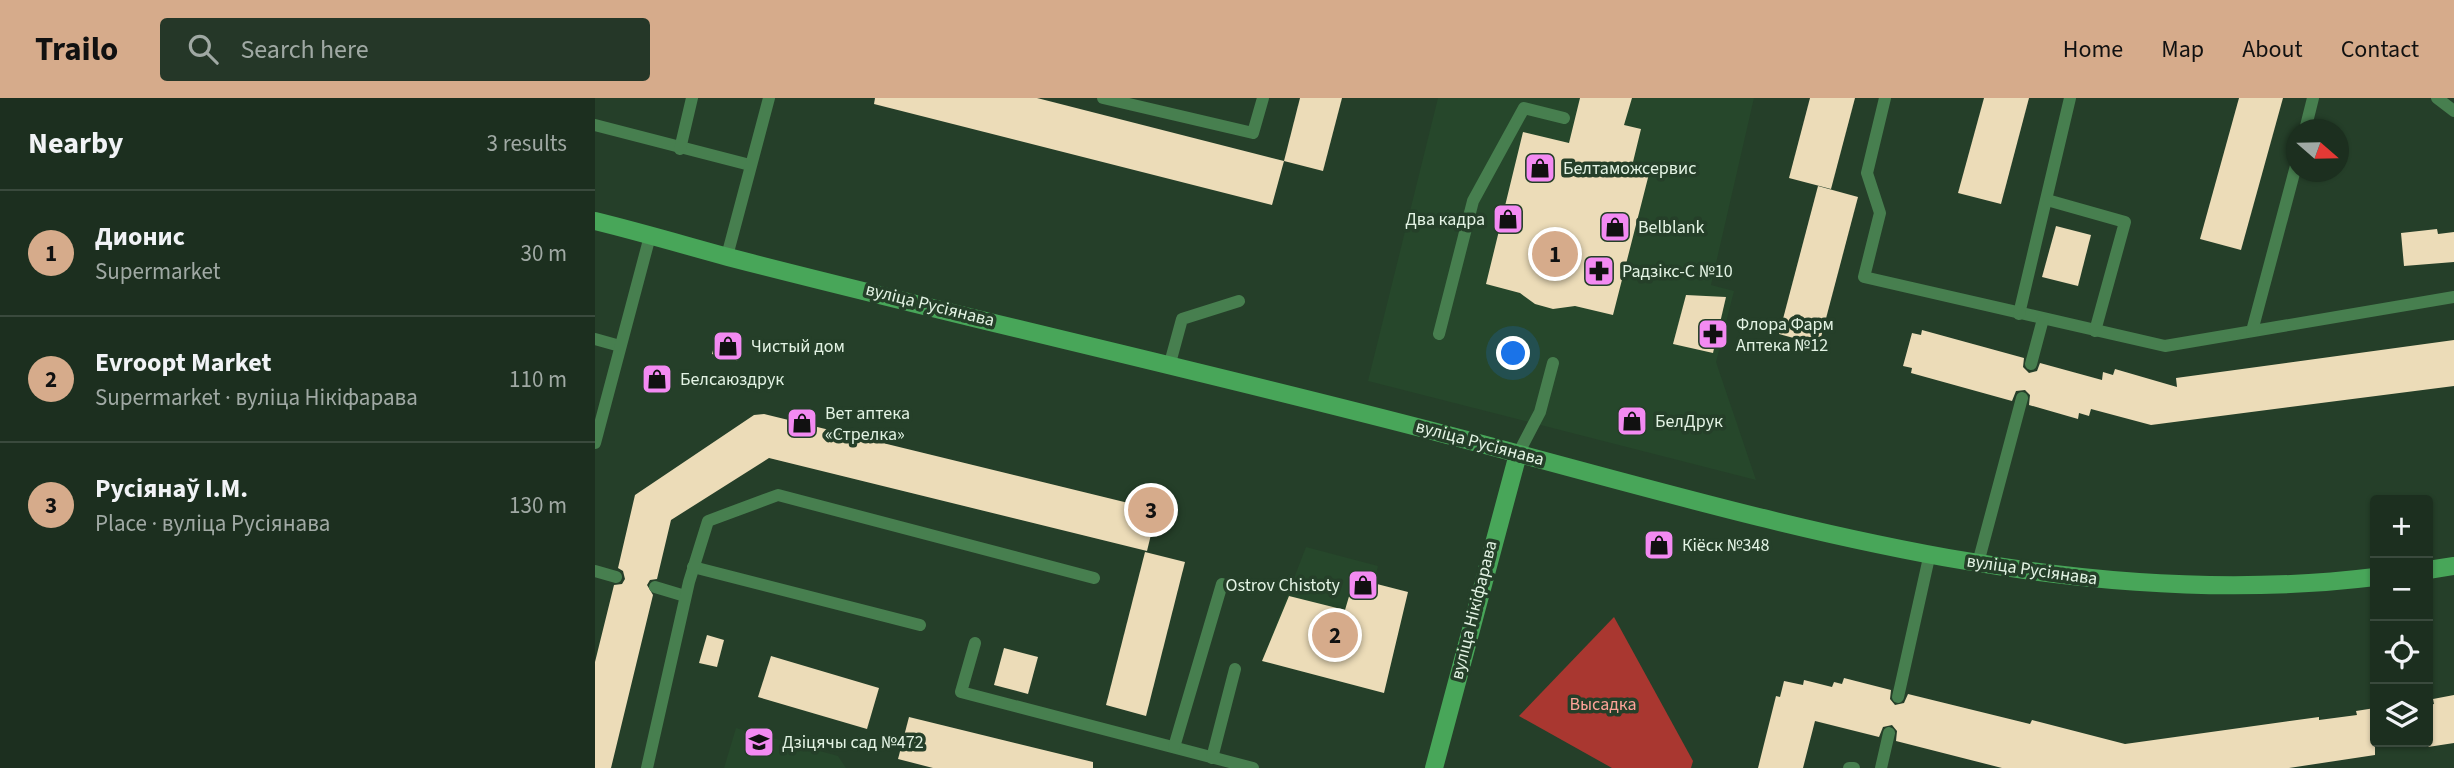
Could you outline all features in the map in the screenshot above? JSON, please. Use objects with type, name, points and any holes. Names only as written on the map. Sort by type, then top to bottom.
[{"type":"main road","name":"вуліца Русіянава","points":[[595,221],[727,256],[1170,363],[1805,528],[1978,563],[2070,578],[2172,586],[2280,586],[2370,577]]},
{"type":"main road","name":"вуліца Нікіфарава","points":[[1434,768],[1518,453]]},
{"type":"main road","points":[[2433,569],[2454,566]]},
{"type":"lane","points":[[680,149],[692,98]]},
{"type":"lane","points":[[727,256],[769,98]]},
{"type":"lane","points":[[1103,98],[1253,133],[1263,98]]},
{"type":"lane","points":[[1885,98],[1867,173],[1880,213],[1864,278],[2165,346],[2454,297]]},
{"type":"lane","points":[[2019,314],[2070,98]]},
{"type":"lane","points":[[2308,119],[2313,98]]},
{"type":"lane","points":[[2437,98],[2454,111]]},
{"type":"lane","points":[[1439,334],[1473,201],[1524,108],[1565,118]]},
{"type":"lane","points":[[595,125],[750,165]]},
{"type":"lane","points":[[2252,331],[2292,182]]},
{"type":"lane","points":[[2047,200],[2125,222],[2095,331]]},
{"type":"lane","points":[[595,443],[650,236]]},
{"type":"lane","points":[[1170,363],[1182,320],[1239,301]]},
{"type":"lane","points":[[2031,364],[2043,319]]},
{"type":"lane","points":[[595,339],[620,346]]},
{"type":"lane","points":[[1518,453],[1540,412],[1553,363]]},
{"type":"lane","points":[[1978,563],[2022,398]]},
{"type":"lane","points":[[647,768],[685,596],[708,522],[778,495],[1094,578]]},
{"type":"lane","points":[[1898,697],[1930,553]]},
{"type":"lane","points":[[693,566],[920,625]]},
{"type":"lane","points":[[595,571],[616,576]]},
{"type":"lane","points":[[1174,747],[1222,584]]},
{"type":"lane","points":[[655,587],[685,596]]},
{"type":"lane","points":[[975,643],[961,692],[1253,768]]},
{"type":"lane","points":[[1212,758],[1235,669]]},
{"type":"lane","points":[[1881,768],[1889,733]]},
{"type":"shaded area","points":[[1438,98],[1754,98],[1711,285],[1734,291],[1716,362],[1756,480],[1368,381]]},
{"type":"shaded area","points":[[1306,547],[1378,566],[1374,583],[1408,592],[1384,693],[1262,661]]},
{"type":"shaded area","name":"Дзіцячы сад №472","points":[[736,728],[838,756],[846,768],[724,768]]},
{"type":"green space","name":"Высадка","points":[[1614,617],[1693,761],[1691,768],[1612,768],[1519,716]]},
{"type":"building","points":[[875,98],[1037,98],[1284,161],[1272,205],[874,104]]},
{"type":"building","points":[[1300,98],[1342,98],[1323,171],[1284,161]]},
{"type":"building","points":[[1580,98],[1632,98],[1624,125],[1641,129],[1633,162],[1651,166],[1613,315],[1575,306],[1553,309],[1535,304],[1520,293],[1486,284],[1523,132],[1569,143]]},
{"type":"building","points":[[1810,98],[1855,98],[1831,189],[1789,178]]},
{"type":"building","points":[[1984,98],[2029,98],[2001,204],[1958,193]]},
{"type":"building","points":[[2239,98],[2283,98],[2241,250],[2200,239]]},
{"type":"building","points":[[1818,186],[1858,197],[1819,345],[1779,334]]},
{"type":"building","points":[[2056,226],[2091,235],[2078,286],[2042,277]]},
{"type":"building","points":[[2437,229],[2438,234],[2454,232],[2454,262],[2404,266],[2401,233]]},
{"type":"building","points":[[1686,295],[1726,297],[1713,353],[1673,344]]},
{"type":"building","points":[[1922,330],[2024,358],[2023,367],[2029,373],[2037,371],[2040,363],[2102,380],[2103,372],[2113,375],[2115,369],[2177,387],[2176,378],[2454,340],[2454,386],[2151,425],[2091,409],[2089,416],[2079,413],[2078,419],[2029,405],[2030,395],[2025,390],[2016,391],[2012,401],[1911,373],[1912,368],[1903,366],[1912,333],[1921,335]]},
{"type":"building","name":"Чистый дом","points":[[718,332],[743,339],[737,361],[712,354]]},
{"type":"building","points":[[764,414],[1157,510],[1147,551],[769,458],[671,520],[657,579],[650,580],[647,585],[653,595],[611,768],[595,768],[595,662],[614,585],[622,584],[625,579],[623,571],[618,568],[635,495],[754,415]]},
{"type":"building","points":[[1145,552],[1185,562],[1146,716],[1106,705]]},
{"type":"building","points":[[1373,583],[1408,592],[1384,693],[1262,661],[1289,596],[1345,610],[1350,593],[1368,596]]},
{"type":"building","points":[[707,635],[724,640],[717,667],[699,663]]},
{"type":"building","points":[[1004,648],[1038,657],[1028,694],[994,685]]},
{"type":"building","points":[[771,656],[879,688],[867,729],[758,697]]},
{"type":"building","points":[[1844,678],[1891,690],[1890,699],[1895,705],[1904,703],[1908,694],[2030,724],[2032,720],[2125,744],[2319,717],[2319,720],[2357,715],[2356,711],[2370,709],[2370,747],[2375,747],[2375,755],[2289,768],[2002,768],[1896,741],[1897,731],[1892,725],[1883,727],[1879,737],[1815,721],[1803,768],[1758,768],[1776,696],[1780,697],[1784,681],[1803,685],[1804,680],[1832,687],[1834,682],[1842,684]]},
{"type":"building","points":[[2454,695],[2454,743],[2433,746],[2433,699]]},
{"type":"building","points":[[909,717],[1093,762],[1093,768],[933,768],[898,759]]},
{"type":"place","name":"Белтаможсервис","points":[[1540,168]]},
{"type":"place","name":"Два кадра","points":[[1508,219]]},
{"type":"place","name":"Belblank","points":[[1615,227]]},
{"type":"place","name":"Дионис","points":[[1555,254]]},
{"type":"place","name":"Радзікс-С №10","points":[[1599,271]]},
{"type":"place","name":"Флора Фарм Аптека №12","points":[[1713,334]]},
{"type":"place","name":"Чистый дом","points":[[728,346]]},
{"type":"place","name":"Белсаюздрук","points":[[657,379]]},
{"type":"place","name":"БелДрук","points":[[1632,421]]},
{"type":"place","name":"Вет аптека «Стрелка»","points":[[802,423]]},
{"type":"place","name":"Русіянаў І.М.","points":[[1151,510]]},
{"type":"place","name":"Кіёск №348","points":[[1659,545]]},
{"type":"place","name":"Ostrov Chistoty","points":[[1363,585]]},
{"type":"place","name":"Evroopt Market","points":[[1335,635]]},
{"type":"place","name":"Дзіцячы сад №472","points":[[759,742]]}]
